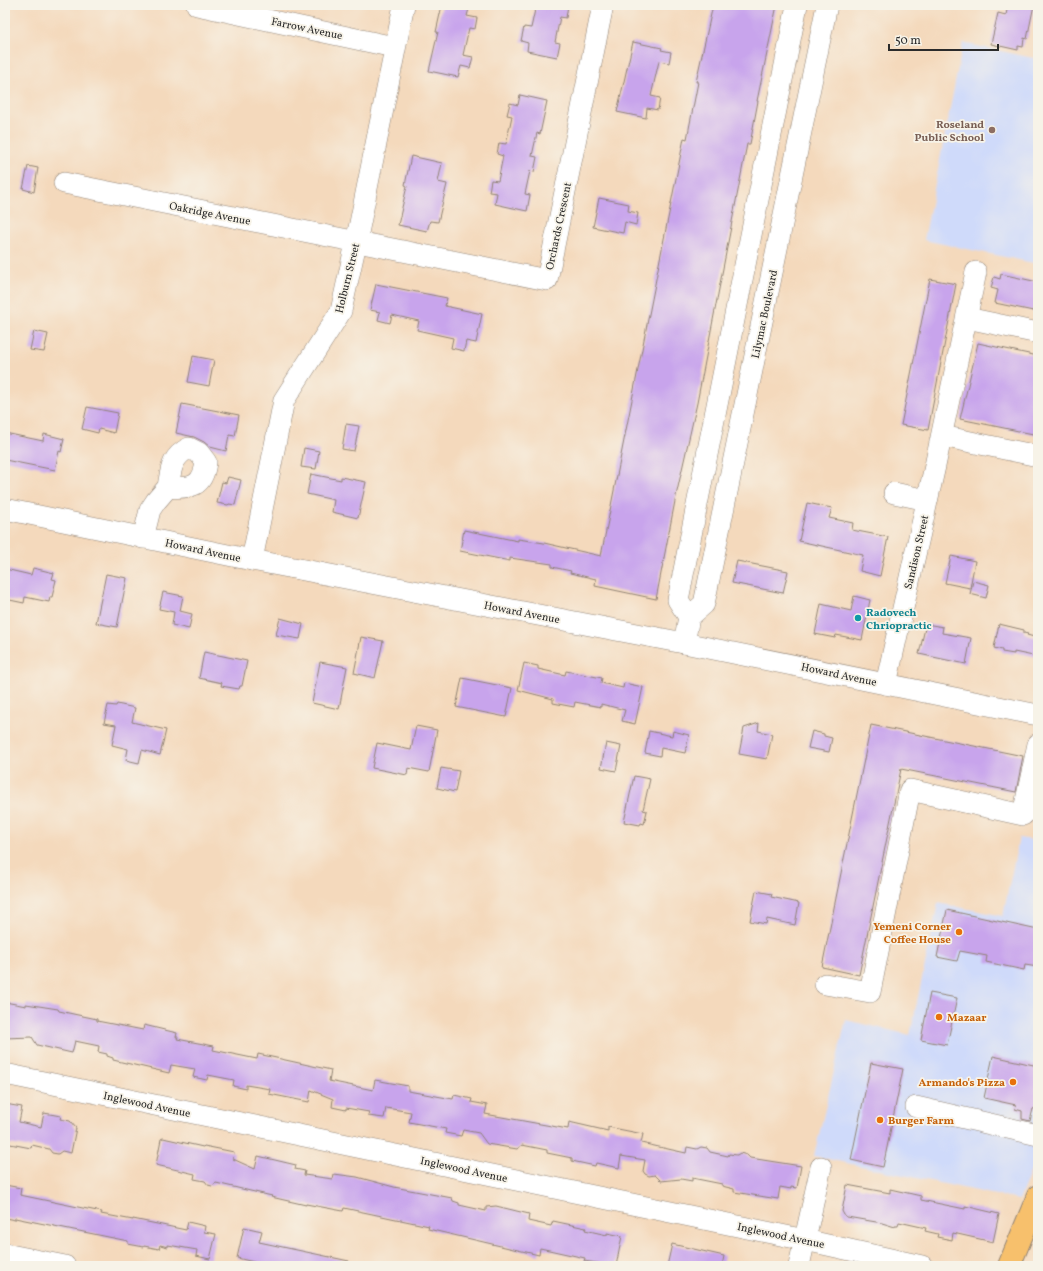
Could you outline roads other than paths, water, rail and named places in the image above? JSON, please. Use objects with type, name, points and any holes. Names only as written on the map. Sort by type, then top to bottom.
[{"type":"main road","points":[[1009,1266],[1038,1196]]},
{"type":"street","name":"Farrow Avenue","points":[[197,5],[394,47]]},
{"type":"street","name":"Holburn Street","points":[[252,560],[284,400],[341,311],[356,243],[394,47],[404,5]]},
{"type":"street","name":"Orchards Crescent","points":[[356,243],[547,280],[603,5]]},
{"type":"street","points":[[684,642],[689,617],[678,600],[797,5]]},
{"type":"street","name":"Lilymac Boulevard","points":[[689,617],[704,604],[827,5]]},
{"type":"street","name":"Oakridge Avenue","points":[[64,183],[356,243]]},
{"type":"street","name":"Sandison Street","points":[[886,684],[942,436],[976,272]]},
{"type":"street","points":[[967,318],[1038,333]]},
{"type":"street","points":[[942,436],[1038,456]]},
{"type":"street","points":[[143,538],[150,510],[168,487]]},
{"type":"street","points":[[894,493],[927,500]]},
{"type":"street","name":"Howard Avenue","points":[[5,509],[252,560],[684,642],[1038,715]]},
{"type":"street","points":[[825,984],[870,992],[910,790],[1024,815],[1038,744]]},
{"type":"street","name":"Inglewood Avenue","points":[[5,1074],[805,1240],[922,1266]]},
{"type":"street","points":[[916,1107],[1038,1135]]},
{"type":"street","points":[[799,1266],[821,1167]]},
{"type":"street","points":[[5,1254],[65,1266]]},
{"type":"place","name":"Roseland Public School","points":[[992,130]]},
{"type":"place","name":"Radovech Chriopractic","points":[[858,618]]},
{"type":"place","name":"Yemeni Corner Coffee House","points":[[959,932]]},
{"type":"place","name":"Mazaar","points":[[939,1017]]},
{"type":"place","name":"Armando's Pizza","points":[[1013,1082]]},
{"type":"place","name":"Burger Farm","points":[[880,1120]]}]
